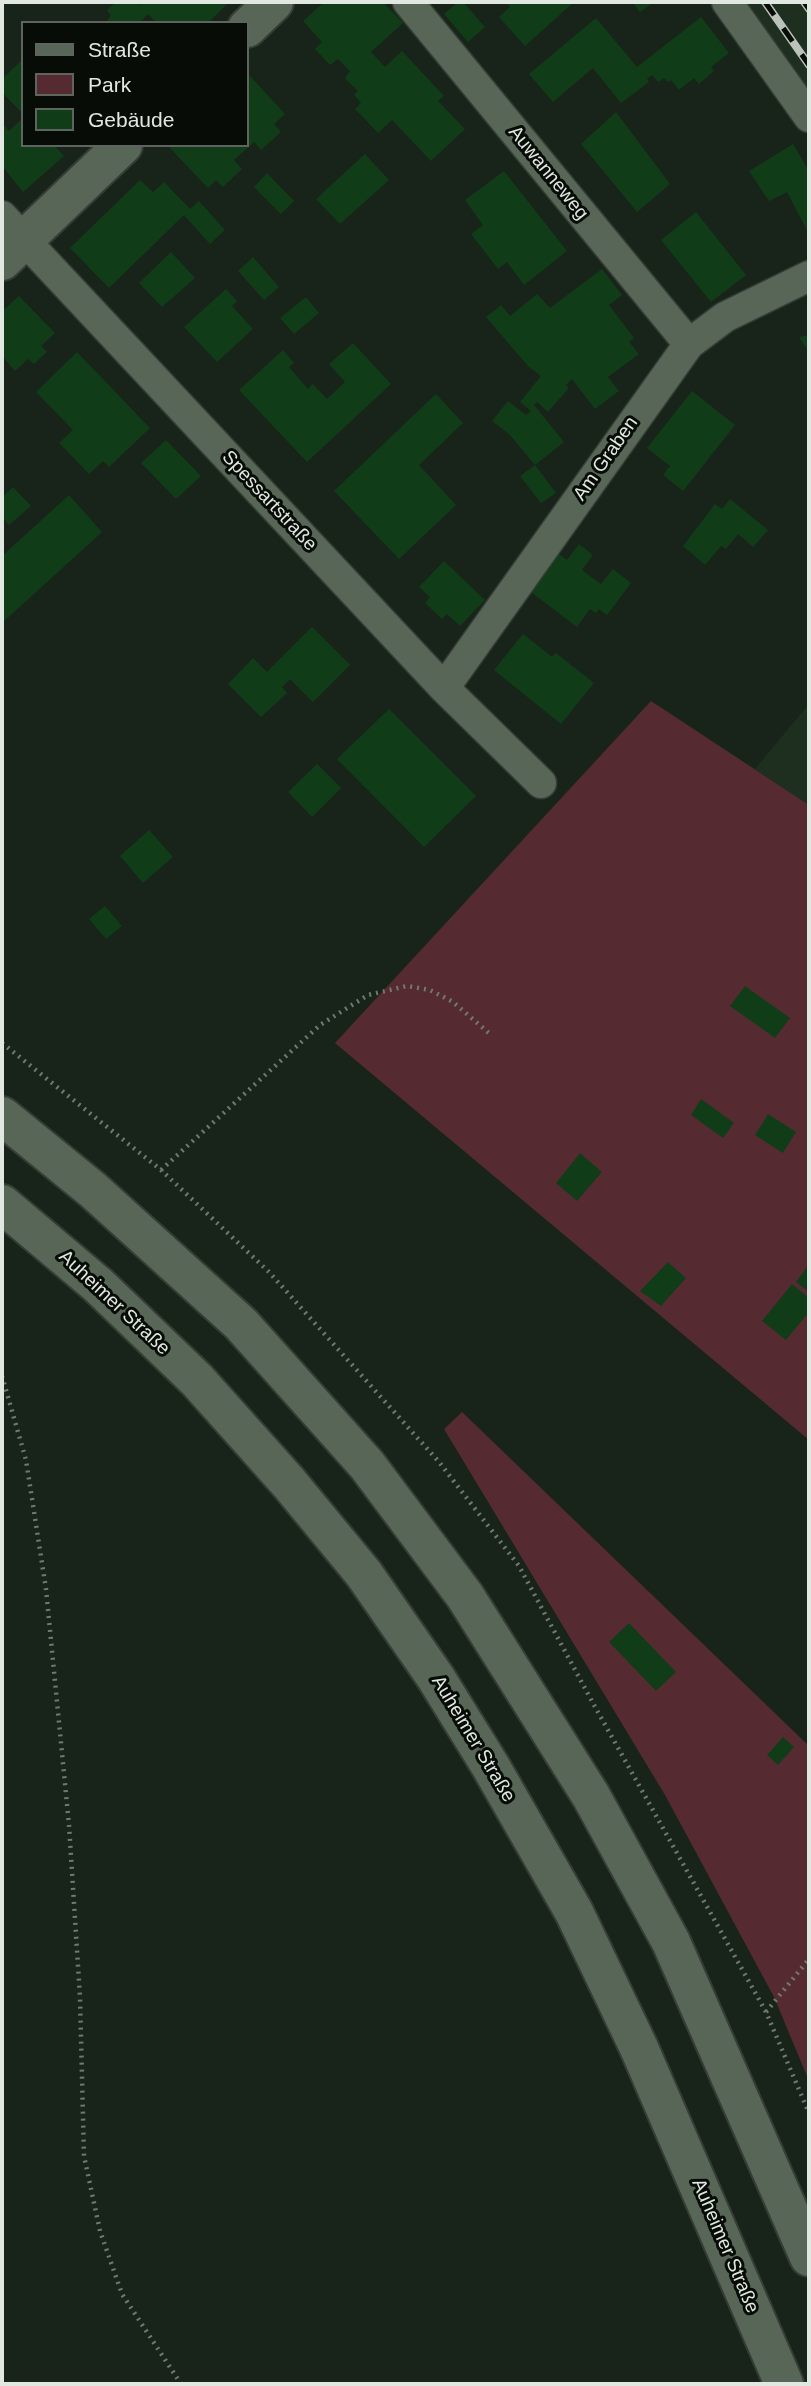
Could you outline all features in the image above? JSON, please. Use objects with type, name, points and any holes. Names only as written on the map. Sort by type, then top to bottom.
[{"type":"main road","points":[[248,27],[274,2]]},
{"type":"main road","points":[[9,239],[121,147]]},
{"type":"main road","points":[[2,1116],[93,1190],[241,1324],[367,1465],[465,1596],[591,1796],[671,1942],[809,2257]]},
{"type":"main road","name":"Auheimer Straße","points":[[2,1204],[98,1285],[197,1380],[289,1483],[364,1574],[436,1678],[491,1767],[574,1912],[639,2048],[784,2384]]},
{"type":"street","name":"Auwanneweg","points":[[408,2],[689,344]]},
{"type":"street","points":[[727,2],[809,117]]},
{"type":"street","name":"Spessartstraße","points":[[9,239],[444,688],[541,783]]},
{"type":"street","name":"Am Graben","points":[[444,688],[689,344],[725,317],[809,276]]},
{"type":"path","points":[[161,1170],[320,1025],[368,995],[407,986],[430,990],[453,1002],[490,1034]]},
{"type":"path","points":[[2,1376],[26,1460],[46,1589],[69,1825],[79,1983],[83,2156],[100,2231],[122,2294],[181,2384]]},
{"type":"path","points":[[766,2012],[809,1959]]},
{"type":"shaded area","points":[[737,2],[809,2],[809,102]]},
{"type":"shaded area","points":[[809,704],[809,805],[755,769]]},
{"type":"green space","points":[[651,701],[809,805],[809,1440],[335,1043]]},
{"type":"green space","points":[[462,1412],[809,1746],[809,2081],[774,1997],[665,1795],[444,1429]]},
{"type":"building","points":[[116,2],[137,2],[141,5],[144,2],[229,2],[210,21],[155,21],[148,14],[141,21],[107,21],[111,16],[107,10]]},
{"type":"building","points":[[324,2],[383,2],[403,23],[371,52],[385,67],[402,51],[444,96],[438,101],[465,129],[431,161],[392,120],[378,133],[355,109],[361,103],[354,95],[358,91],[345,78],[350,71],[338,59],[330,65],[315,49],[322,42],[303,21]]},
{"type":"building","points":[[458,2],[463,2],[485,27],[468,42],[444,14]]},
{"type":"building","points":[[506,2],[574,2],[525,46],[499,17],[510,7]]},
{"type":"building","points":[[632,2],[654,2],[640,12]]},
{"type":"building","points":[[701,17],[729,53],[711,67],[714,71],[699,84],[694,78],[679,90],[671,80],[668,82],[664,78],[658,82],[652,75],[647,79],[649,82],[621,103],[593,68],[553,102],[529,74],[596,18],[637,67]]},
{"type":"building","points":[[21,61],[20,111],[2,92],[2,79]]},
{"type":"building","points":[[250,76],[285,114],[274,124],[281,132],[261,150],[254,142],[234,160],[242,169],[223,187],[216,180],[208,188],[170,148],[248,147]]},
{"type":"building","points":[[616,112],[670,184],[637,212],[581,144]]},
{"type":"building","points":[[21,120],[21,147],[56,147],[64,156],[23,192],[2,166],[2,123],[9,131]]},
{"type":"building","points":[[793,144],[809,171],[809,234],[787,192],[769,201],[749,171]]},
{"type":"building","points":[[365,154],[389,180],[340,224],[316,199]]},
{"type":"building","points":[[504,171],[567,251],[524,285],[507,262],[498,269],[471,234],[483,225],[465,200]]},
{"type":"building","points":[[267,173],[294,201],[281,214],[254,187]]},
{"type":"building","points":[[140,180],[153,192],[164,182],[190,209],[199,201],[225,230],[210,244],[184,215],[109,288],[70,248]]},
{"type":"building","points":[[696,212],[746,275],[711,302],[661,240]]},
{"type":"building","points":[[171,252],[195,278],[162,307],[139,283]]},
{"type":"building","points":[[253,257],[279,287],[264,300],[238,271]]},
{"type":"building","points":[[602,269],[622,295],[609,305],[634,338],[629,342],[639,354],[608,377],[619,391],[595,409],[572,379],[566,385],[569,388],[548,412],[537,402],[534,405],[564,442],[535,465],[510,435],[492,421],[508,401],[526,415],[531,411],[520,402],[541,376],[528,366],[486,317],[501,305],[510,316],[537,294],[550,308]]},
{"type":"building","points":[[226,289],[237,301],[232,306],[253,329],[217,362],[184,327]]},
{"type":"building","points":[[19,296],[55,333],[41,346],[47,352],[34,364],[28,359],[15,371],[2,356],[2,311]]},
{"type":"building","points":[[306,297],[319,313],[294,334],[280,318]]},
{"type":"building","points":[[809,335],[809,352],[799,337]]},
{"type":"building","points":[[353,343],[391,384],[307,462],[239,390],[283,350],[294,363],[289,367],[308,389],[313,384],[327,399],[345,382],[329,364]]},
{"type":"building","points":[[77,352],[150,428],[109,467],[103,461],[89,474],[59,443],[73,430],[36,392]]},
{"type":"building","points":[[692,391],[735,425],[683,491],[663,475],[670,466],[647,448]]},
{"type":"building","points":[[436,394],[463,423],[419,465],[456,505],[399,559],[334,491]]},
{"type":"building","points":[[166,440],[201,476],[176,499],[141,463]]},
{"type":"building","points":[[535,465],[556,493],[541,503],[520,476]]},
{"type":"building","points":[[13,487],[31,506],[9,525],[2,517],[2,497]]},
{"type":"building","points":[[69,495],[102,532],[2,623],[2,556]]},
{"type":"building","points":[[730,499],[768,530],[753,547],[738,534],[726,549],[721,546],[705,565],[683,546],[715,504],[722,509]]},
{"type":"building","points":[[579,544],[593,555],[582,570],[601,584],[613,569],[631,583],[607,615],[599,609],[596,613],[590,609],[577,627],[531,592],[559,554],[567,560]]},
{"type":"building","points":[[444,561],[485,600],[460,626],[447,614],[442,619],[425,603],[430,597],[419,587]]},
{"type":"building","points":[[312,627],[350,665],[313,702],[290,679],[282,687],[287,693],[261,717],[228,684],[253,658],[267,672]]},
{"type":"building","points":[[523,634],[552,657],[556,653],[594,683],[561,724],[494,670]]},
{"type":"building","points":[[389,709],[476,796],[424,847],[337,759]]},
{"type":"building","points":[[317,764],[341,788],[312,817],[288,792]]},
{"type":"building","points":[[149,830],[173,857],[143,883],[120,856]]},
{"type":"building","points":[[105,906],[122,926],[106,939],[89,919]]},
{"type":"building","points":[[745,986],[790,1018],[775,1038],[730,1006]]},
{"type":"building","points":[[701,1099],[734,1123],[723,1138],[691,1115]]},
{"type":"building","points":[[768,1114],[796,1132],[783,1153],[755,1135]]},
{"type":"building","points":[[580,1153],[602,1172],[577,1201],[556,1183]]},
{"type":"building","points":[[668,1262],[686,1278],[661,1306],[640,1291]]},
{"type":"building","points":[[809,1264],[809,1292],[796,1282]]},
{"type":"building","points":[[792,1284],[809,1298],[809,1312],[786,1340],[762,1321]]},
{"type":"building","points":[[629,1623],[676,1672],[656,1691],[609,1642]]},
{"type":"building","points":[[783,1737],[794,1747],[778,1765],[767,1755]]},
{"type":"railway","points":[[765,2],[809,65]]},
{"type":"railway","points":[[804,2],[809,9]]}]
